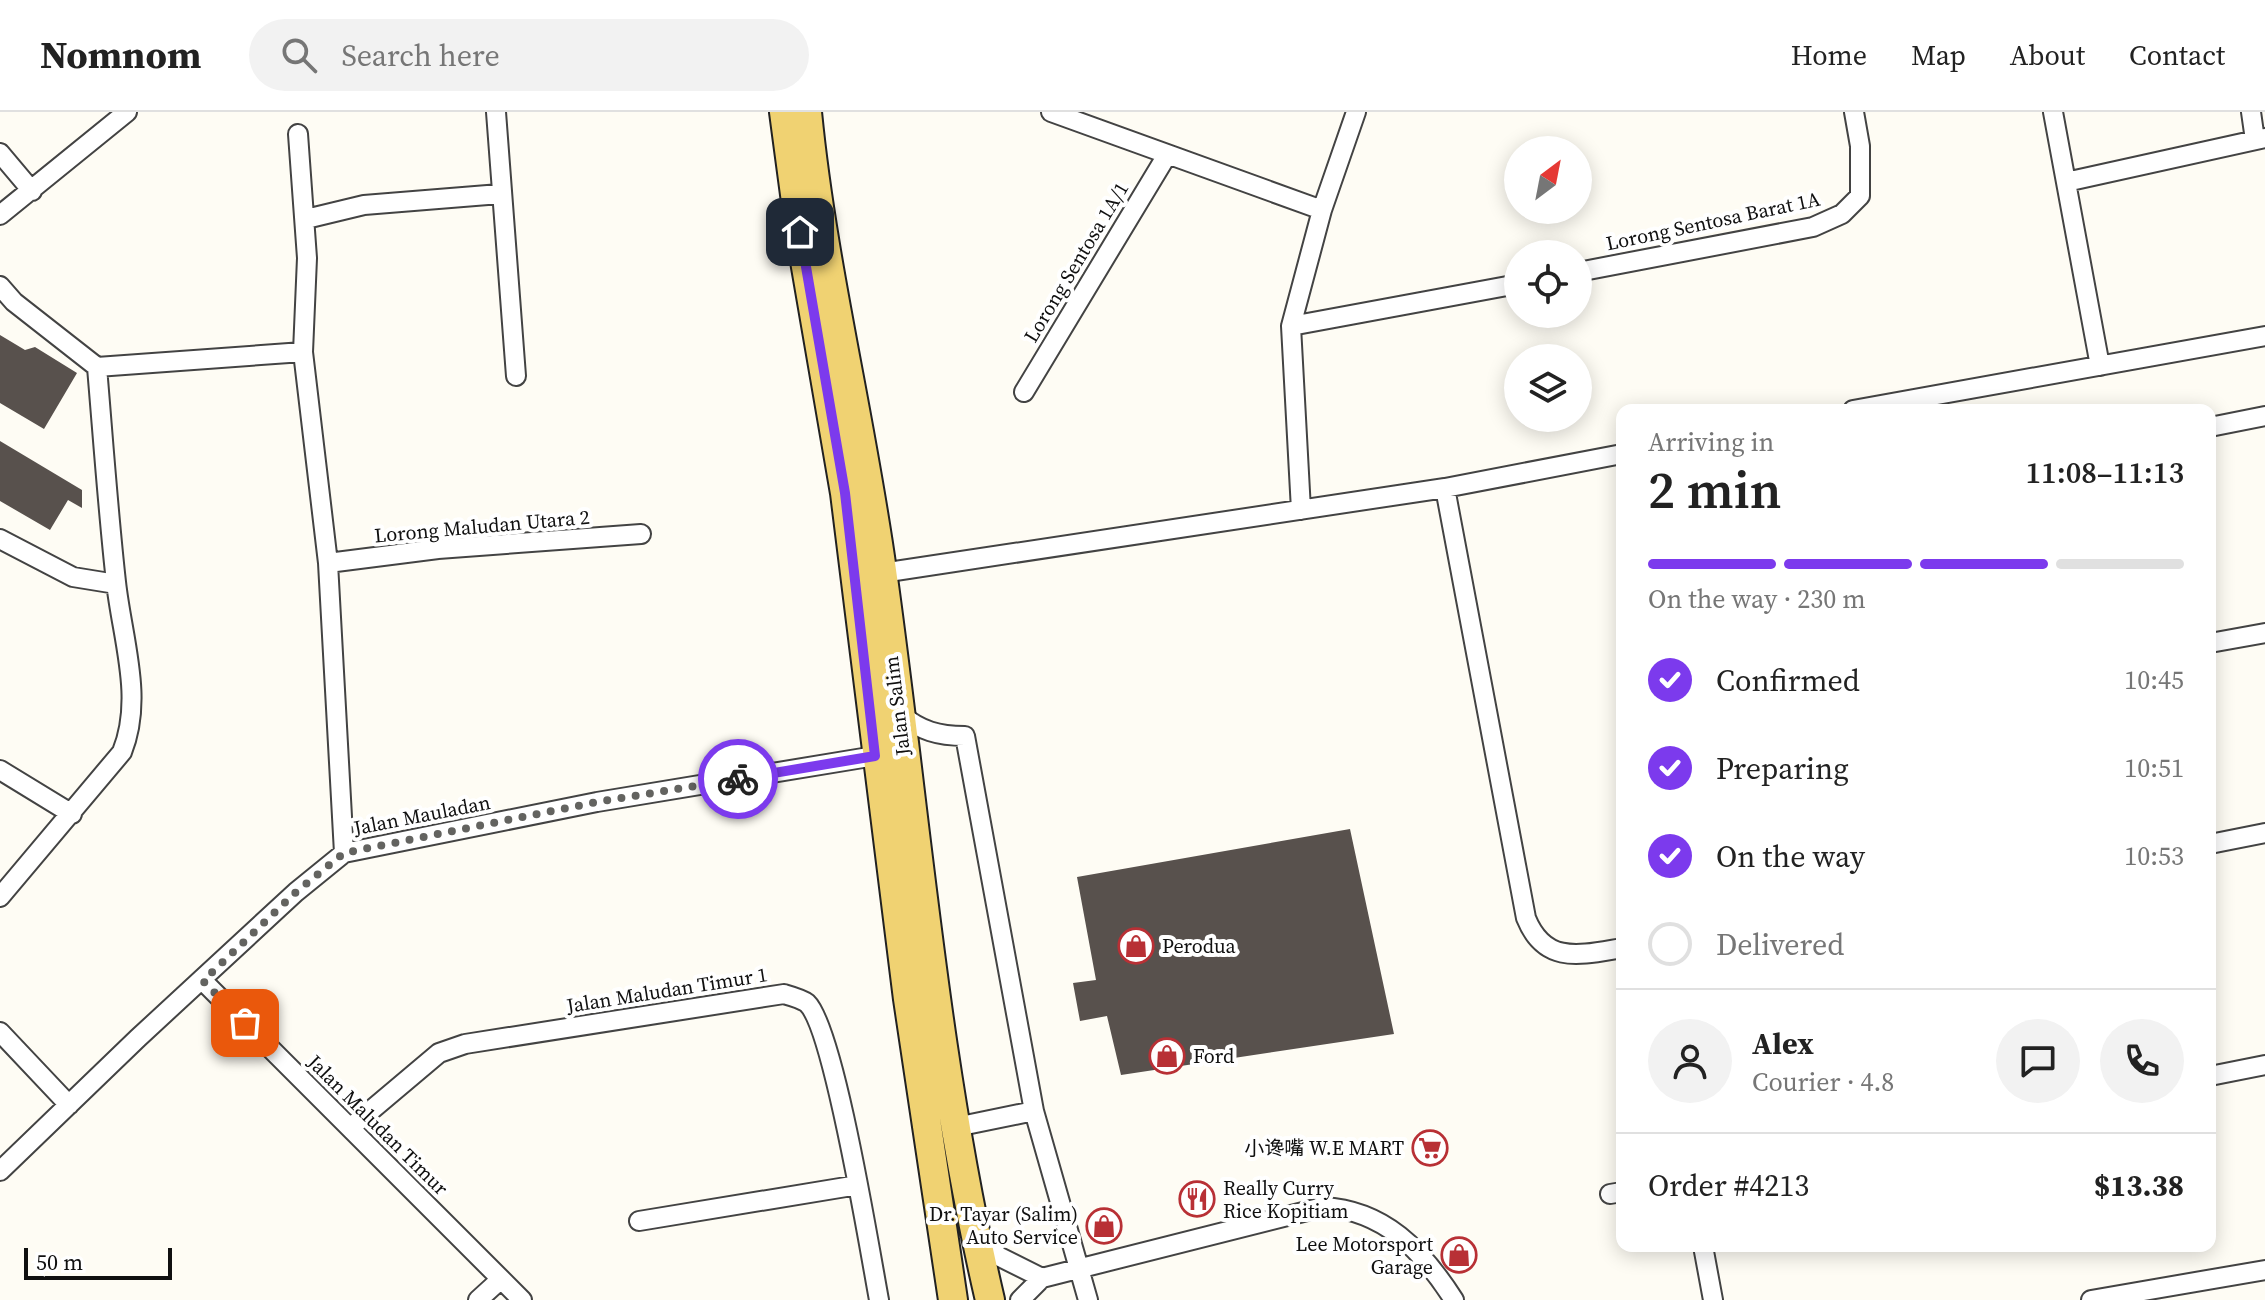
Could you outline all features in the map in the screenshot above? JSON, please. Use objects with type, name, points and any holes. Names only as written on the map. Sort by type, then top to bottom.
[{"type":"main road","name":"Jalan Salim","points":[[784,112],[800,232],[845,493],[875,756],[953,1300]]},
{"type":"main road","name":"Jalan Salim","points":[[807,112],[814,179],[851,372],[882,573],[930,970],[956,1127],[990,1300]]},
{"type":"street","points":[[0,215],[127,112]]},
{"type":"street","points":[[496,112],[516,376]]},
{"type":"street","points":[[1051,112],[1322,210]]},
{"type":"street","points":[[1301,510],[1291,326],[1322,210],[1356,112]]},
{"type":"street","name":"Lorong Sentosa Barat 1A","points":[[1592,269],[1813,227],[1842,214],[1860,196],[1860,146],[1854,112]]},
{"type":"street","points":[[2053,112],[2100,366]]},
{"type":"street","points":[[2066,182],[2260,139],[2251,112]]},
{"type":"street","points":[[298,134],[306,219],[303,352],[328,563],[344,853]]},
{"type":"street","points":[[0,153],[32,191]]},
{"type":"street","name":"Lorong Sentosa 1A/1","points":[[1024,392],[1167,155]]},
{"type":"street","points":[[306,219],[364,205],[500,194]]},
{"type":"street","points":[[0,286],[14,302],[97,367],[303,352]]},
{"type":"street","points":[[1291,326],[1504,287]]},
{"type":"street","points":[[1887,404],[2265,336]]},
{"type":"street","points":[[0,897],[122,752],[132,727],[132,697],[116,584],[97,367]]},
{"type":"street","points":[[2216,426],[2265,416]]},
{"type":"street","points":[[882,573],[1445,488],[1616,455]]},
{"type":"street","points":[[1445,488],[1529,926],[1548,949],[1565,954],[1580,956],[1616,949]]},
{"type":"street","name":"Lorong Maludan Utara 2","points":[[328,563],[438,549],[641,534]]},
{"type":"street","points":[[0,539],[73,577],[116,584]]},
{"type":"street","points":[[2216,642],[2265,633]]},
{"type":"street","points":[[898,712],[918,729],[941,736],[965,736],[1034,1111],[1088,1300]]},
{"type":"street","name":"Jalan Mauladan","points":[[0,1171],[296,892],[344,853],[597,802],[875,756]]},
{"type":"street","points":[[0,770],[72,814]]},
{"type":"street","points":[[2216,843],[2265,833]]},
{"type":"street","name":"Jalan Maludan Timur","points":[[203,981],[522,1300]]},
{"type":"street","name":"Jalan Maludan Timur 1","points":[[350,1128],[439,1053],[465,1044],[784,994],[807,1003],[823,1032],[858,1185],[879,1300]]},
{"type":"street","points":[[0,1032],[69,1105]]},
{"type":"street","points":[[2216,1075],[2265,1065]]},
{"type":"street","points":[[956,1127],[1034,1111]]},
{"type":"street","points":[[639,1221],[858,1185]]},
{"type":"street","points":[[1020,1300],[1042,1278],[1323,1207],[1350,1208],[1380,1220],[1410,1243],[1454,1300]]},
{"type":"street","points":[[977,1232],[998,1256],[1042,1278]]},
{"type":"street","points":[[1704,1252],[1713,1300]]},
{"type":"street","points":[[2091,1300],[2265,1270]]},
{"type":"street","points":[[478,1300],[501,1279]]},
{"type":"building","points":[[0,335],[25,350],[35,347],[77,373],[44,429],[0,403]]},
{"type":"building","points":[[0,441],[82,490],[82,508],[68,500],[50,530],[0,501]]},
{"type":"building","points":[[1350,829],[1394,1034],[1121,1075],[1107,1016],[1080,1021],[1073,983],[1096,980],[1077,877]]},
{"type":"way so far","points":[[245,1023],[203,981],[296,892],[344,853],[597,802],[738,779]]},
{"type":"place","name":"Perodua","points":[[1136,946]]},
{"type":"place","name":"Ford","points":[[1167,1056]]},
{"type":"place","name":"小谗嘴 W.E MART","points":[[1430,1148]]},
{"type":"place","name":"Really Curry Rice Kopitiam","points":[[1197,1199]]},
{"type":"place","name":"Dr. Tayar (Salim) Auto Service","points":[[1104,1226]]},
{"type":"place","name":"Lee Motorsport Garage","points":[[1459,1255]]},
{"type":"route","points":[[738,779],[875,756],[845,493],[800,232]]}]
